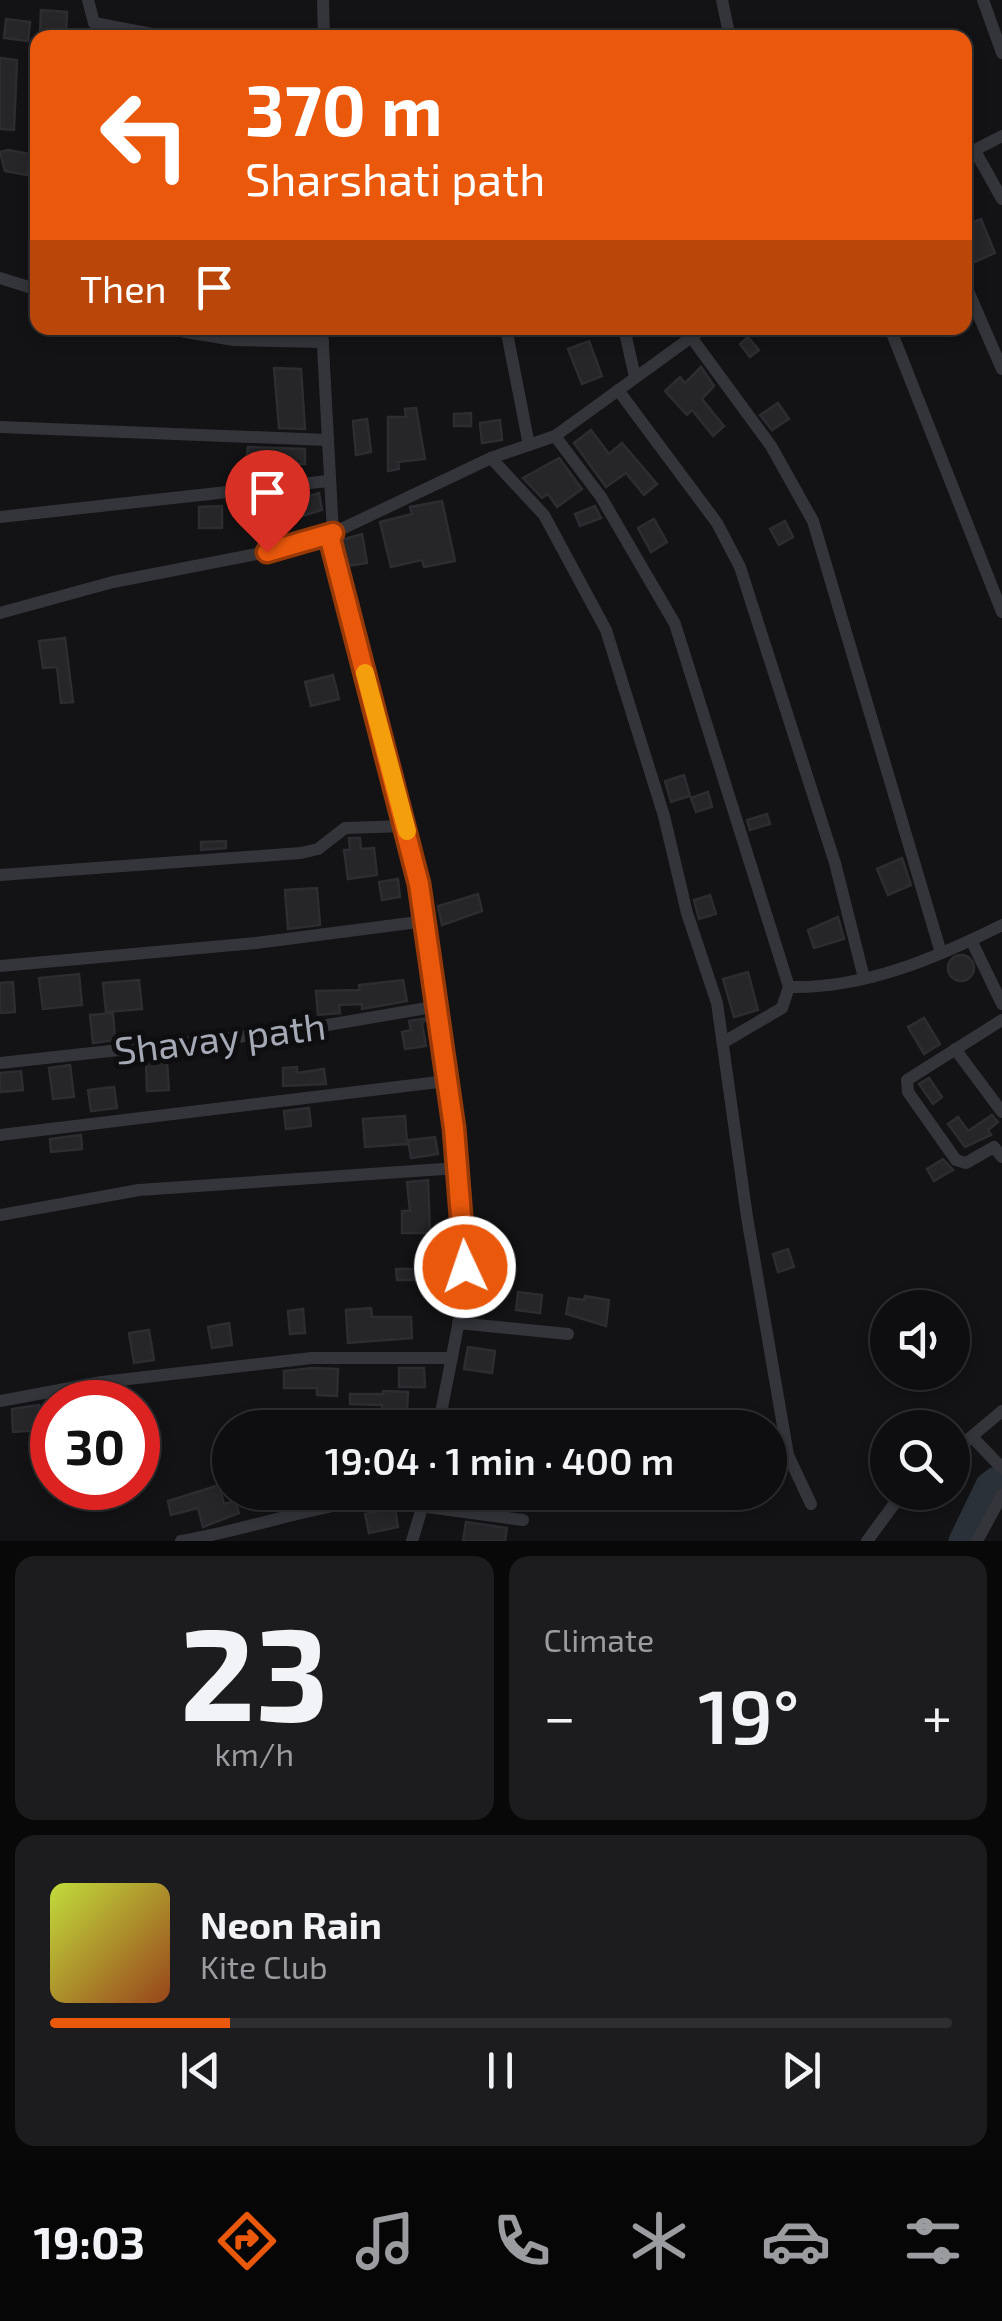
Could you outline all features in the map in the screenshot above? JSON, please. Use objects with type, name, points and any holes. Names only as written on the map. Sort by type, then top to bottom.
[{"type":"street","points":[[88,0],[94,23],[131,30]]},
{"type":"street","points":[[322,0],[324,30]]},
{"type":"street","points":[[722,0],[728,30]]},
{"type":"street","points":[[984,0],[1002,53]]},
{"type":"street","points":[[972,152],[1002,136]]},
{"type":"street","points":[[972,156],[1002,199]]},
{"type":"street","points":[[0,278],[30,287]]},
{"type":"street","points":[[972,300],[1002,369]]},
{"type":"street","points":[[204,335],[234,340],[323,335],[333,533],[330,539],[406,826],[426,921],[458,1168],[465,1275],[442,1410]]},
{"type":"street","points":[[507,335],[529,444]]},
{"type":"street","points":[[626,335],[635,378]]},
{"type":"street","points":[[0,613],[113,582],[267,552],[333,533],[491,458],[554,436],[694,335]]},
{"type":"street","points":[[893,335],[1002,612]]},
{"type":"street","points":[[691,337],[771,446],[814,522],[941,953]]},
{"type":"street","points":[[618,390],[717,522],[740,567],[835,863],[864,978]]},
{"type":"street","points":[[0,426],[327,440]]},
{"type":"street","points":[[554,436],[620,528],[675,624],[788,988],[782,1008],[724,1042]]},
{"type":"street","points":[[491,458],[544,516],[606,630],[664,816],[724,1042],[747,1217],[788,1455],[811,1504]]},
{"type":"street","points":[[0,517],[328,481]]},
{"type":"street","points":[[0,875],[302,853],[318,849],[345,828],[406,826]]},
{"type":"street","points":[[0,966],[256,944],[426,921]]},
{"type":"street","points":[[788,988],[813,988],[905,969],[1002,925]]},
{"type":"street","points":[[971,940],[1002,1004]]},
{"type":"street","name":"Shavay path","points":[[0,1063],[292,1032],[439,1006]]},
{"type":"street","points":[[999,1147],[966,1163],[956,1160],[908,1092],[907,1080],[1002,1020]]},
{"type":"street","points":[[955,1049],[1002,1112]]},
{"type":"street","points":[[0,1134],[447,1081]]},
{"type":"street","points":[[0,1214],[138,1190],[458,1168]]},
{"type":"street","points":[[458,1323],[568,1334]]},
{"type":"street","points":[[0,1400],[102,1382],[312,1358],[452,1358]]},
{"type":"street","points":[[970,1440],[1002,1411]]},
{"type":"street","points":[[973,1438],[1002,1468]]},
{"type":"street","points":[[977,1541],[1002,1495]]},
{"type":"street","points":[[181,1541],[328,1510]]},
{"type":"street","points":[[412,1541],[422,1510]]},
{"type":"street","points":[[476,1510],[523,1520]]},
{"type":"street","points":[[868,1540],[890,1510]]},
{"type":"building","points":[[41,10],[67,12],[66,30],[40,30]]},
{"type":"building","points":[[6,19],[30,22],[28,41],[4,38]]},
{"type":"building","points":[[0,58],[17,60],[14,130],[0,129]]},
{"type":"building","points":[[0,152],[30,154],[27,175],[5,171]]},
{"type":"building","points":[[981,219],[995,253],[972,263],[972,222]]},
{"type":"building","points":[[748,337],[759,350],[750,357],[740,344]]},
{"type":"building","points":[[589,341],[602,376],[582,384],[568,349]]},
{"type":"building","points":[[701,367],[714,386],[702,399],[724,426],[713,436],[692,410],[687,415],[665,391],[680,377],[685,383]]},
{"type":"building","points":[[274,368],[301,369],[305,429],[279,428]]},
{"type":"building","points":[[778,403],[789,419],[772,430],[760,415]]},
{"type":"building","points":[[416,408],[425,459],[398,462],[399,469],[388,471],[388,417],[406,417],[405,409]]},
{"type":"building","points":[[471,413],[471,426],[454,426],[454,414]]},
{"type":"building","points":[[367,419],[371,452],[356,455],[353,421]]},
{"type":"building","points":[[500,420],[502,440],[482,443],[480,423]]},
{"type":"building","points":[[591,430],[609,454],[622,443],[657,484],[644,495],[626,473],[606,487],[574,443]]},
{"type":"building","points":[[248,447],[305,449],[305,464],[266,465],[267,472],[244,473]]},
{"type":"building","points":[[559,458],[582,489],[557,507],[548,494],[542,498],[523,478]]},
{"type":"building","points":[[319,493],[322,510],[296,518],[291,501]]},
{"type":"building","points":[[442,501],[455,561],[424,567],[422,560],[391,567],[380,522],[412,514],[410,507]]},
{"type":"building","points":[[222,506],[222,528],[199,528],[199,507]]},
{"type":"building","points":[[595,506],[601,518],[580,526],[575,514]]},
{"type":"building","points":[[274,515],[289,516],[288,529],[274,528]]},
{"type":"building","points":[[654,519],[667,542],[651,552],[638,528]]},
{"type":"building","points":[[785,521],[793,537],[779,545],[770,529]]},
{"type":"building","points":[[362,534],[367,563],[347,566],[341,540]]},
{"type":"building","points":[[65,638],[73,702],[61,703],[57,667],[43,668],[39,641]]},
{"type":"building","points":[[333,675],[339,699],[311,706],[305,682]]},
{"type":"building","points":[[684,775],[690,796],[671,802],[665,781]]},
{"type":"building","points":[[708,792],[712,807],[696,812],[691,798]]},
{"type":"building","points":[[767,814],[770,824],[750,830],[747,820]]},
{"type":"building","points":[[349,838],[360,838],[361,849],[374,848],[377,875],[348,879],[344,850],[350,850]]},
{"type":"building","points":[[226,841],[226,848],[201,850],[201,842]]},
{"type":"building","points":[[902,858],[911,885],[888,895],[877,869]]},
{"type":"building","points":[[398,879],[400,897],[382,900],[379,882]]},
{"type":"building","points":[[317,888],[320,925],[288,929],[285,890]]},
{"type":"building","points":[[478,894],[482,911],[442,925],[438,906]]},
{"type":"building","points":[[710,895],[716,914],[699,919],[694,900]]},
{"type":"building","points":[[838,917],[844,939],[814,948],[808,930]]},
{"type":"building","points":[[961,955],[970,959],[974,968],[970,977],[961,981],[952,977],[948,968],[952,959]]},
{"type":"building","points":[[748,972],[758,1010],[734,1017],[723,979]]},
{"type":"building","points":[[79,974],[82,1005],[43,1009],[39,978]]},
{"type":"building","points":[[139,980],[142,1009],[106,1012],[103,983]]},
{"type":"building","points":[[403,980],[407,1001],[362,1009],[362,1004],[339,1005],[340,1013],[318,1015],[316,991],[360,990],[359,985]]},
{"type":"building","points":[[13,982],[15,1012],[0,1013],[0,983]]},
{"type":"building","points":[[113,1013],[115,1040],[93,1043],[90,1015]]},
{"type":"building","points":[[428,1018],[422,1023],[426,1046],[405,1049],[402,1032],[411,1030],[409,1021]]},
{"type":"building","points":[[924,1018],[940,1044],[924,1054],[908,1027]]},
{"type":"building","points":[[167,1061],[169,1090],[147,1091],[146,1062]]},
{"type":"building","points":[[70,1065],[74,1097],[53,1099],[49,1068]]},
{"type":"building","points":[[297,1067],[297,1073],[324,1069],[326,1084],[283,1086],[283,1068]]},
{"type":"building","points":[[21,1071],[23,1090],[0,1092],[0,1073]]},
{"type":"building","points":[[929,1078],[942,1097],[933,1104],[919,1084]]},
{"type":"building","points":[[114,1087],[117,1108],[91,1111],[88,1090]]},
{"type":"building","points":[[309,1108],[311,1126],[286,1129],[284,1111]]},
{"type":"building","points":[[992,1115],[998,1122],[988,1130],[991,1135],[965,1147],[948,1124],[958,1117],[968,1131]]},
{"type":"building","points":[[405,1116],[407,1144],[365,1147],[363,1119]]},
{"type":"building","points":[[81,1135],[82,1149],[51,1152],[50,1139]]},
{"type":"building","points":[[435,1137],[438,1154],[411,1158],[408,1140]]},
{"type":"building","points":[[943,1159],[953,1170],[934,1181],[927,1169]]},
{"type":"building","points":[[428,1180],[430,1233],[402,1233],[402,1211],[410,1211],[407,1182]]},
{"type":"building","points":[[788,1249],[794,1267],[778,1272],[773,1254]]},
{"type":"building","points":[[420,1259],[448,1259],[447,1280],[420,1279]]},
{"type":"building","points":[[396,1269],[416,1269],[417,1280],[397,1280]]},
{"type":"building","points":[[518,1292],[542,1295],[540,1313],[516,1310]]},
{"type":"building","points":[[585,1296],[609,1300],[606,1326],[566,1314],[569,1298],[584,1300]]},
{"type":"building","points":[[371,1308],[372,1317],[411,1317],[412,1338],[348,1343],[346,1310]]},
{"type":"building","points":[[303,1309],[305,1333],[290,1334],[288,1311]]},
{"type":"building","points":[[229,1323],[232,1345],[212,1348],[208,1327]]},
{"type":"building","points":[[149,1330],[154,1360],[134,1363],[129,1333]]},
{"type":"building","points":[[468,1347],[495,1351],[492,1373],[464,1369]]},
{"type":"building","points":[[399,1368],[424,1368],[425,1387],[399,1387]]},
{"type":"building","points":[[338,1369],[337,1396],[317,1395],[317,1388],[284,1388],[284,1371]]},
{"type":"building","points":[[408,1392],[407,1410],[350,1404],[350,1394]]},
{"type":"building","points":[[30,1406],[30,1431],[13,1432],[12,1409]]},
{"type":"building","points":[[212,1487],[212,1510],[239,1513],[203,1527],[198,1508],[171,1515],[168,1501]]},
{"type":"building","points":[[395,1510],[398,1527],[369,1533],[365,1514]]},
{"type":"building","points":[[466,1522],[507,1528],[505,1541],[463,1541]]},
{"type":"waterway","points":[[961,1541],[988,1485],[996,1479]]},
{"type":"slow traffic","points":[[365,673],[407,831]]},
{"type":"route","points":[[267,552],[333,533],[330,539],[406,826],[426,921],[454,1128],[465,1267]]}]
